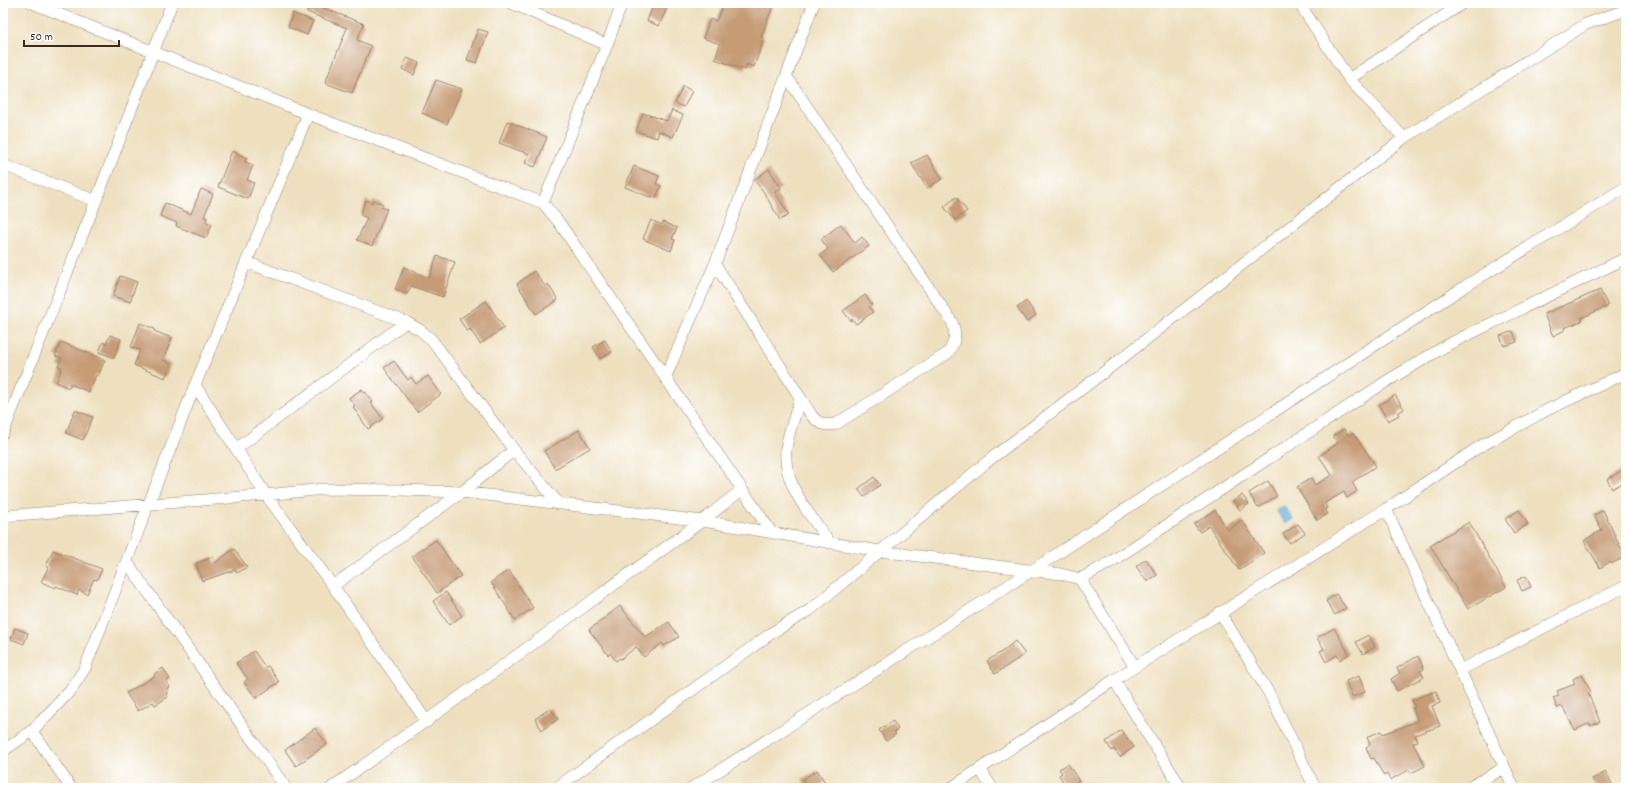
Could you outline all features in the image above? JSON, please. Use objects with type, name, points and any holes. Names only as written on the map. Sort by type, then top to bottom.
[{"type":"street","points":[[32,3],[308,114],[543,203],[558,222],[741,490],[772,532]]},
{"type":"street","points":[[3,433],[96,201],[172,3]]},
{"type":"street","points":[[511,3],[607,45]]},
{"type":"street","points":[[543,203],[607,45],[622,3]]},
{"type":"street","points":[[665,378],[715,264],[787,78],[814,3]]},
{"type":"street","points":[[1299,3],[1349,79],[1404,138]]},
{"type":"street","points":[[1349,79],[1460,4]]},
{"type":"street","points":[[556,788],[773,632],[810,610],[988,461],[1404,138],[1586,24],[1626,10]]},
{"type":"street","points":[[715,264],[800,399],[816,421],[822,424],[836,424],[948,353],[955,338],[955,330],[952,322],[787,78]]},
{"type":"street","points":[[3,751],[32,731],[70,691],[82,675],[127,562],[194,385],[308,114]]},
{"type":"street","points":[[3,165],[96,201]]},
{"type":"street","points":[[692,788],[1031,571],[1464,287],[1626,187]]},
{"type":"street","points":[[1080,579],[1108,563],[1387,381],[1449,344],[1626,258]]},
{"type":"street","points":[[246,262],[406,322],[420,330],[432,340],[514,450],[559,504]]},
{"type":"street","points":[[236,449],[406,322]]},
{"type":"street","points":[[951,788],[1114,680],[1386,509],[1479,447],[1549,409],[1626,373]]},
{"type":"street","points":[[194,385],[266,495],[333,586],[427,722]]},
{"type":"street","points":[[800,399],[787,443],[788,471],[793,488],[830,543]]},
{"type":"street","points":[[333,586],[462,492],[514,450]]},
{"type":"street","points":[[3,516],[324,489],[462,492],[703,521],[879,551],[1066,575],[1080,579],[1135,667]]},
{"type":"street","points":[[331,788],[427,722],[614,584],[703,521],[741,490]]},
{"type":"street","points":[[1386,509],[1514,788]]},
{"type":"street","points":[[127,562],[286,788]]},
{"type":"street","points":[[1460,670],[1625,589]]},
{"type":"street","points":[[1220,612],[1270,695],[1315,788]]},
{"type":"street","points":[[1114,680],[1181,788]]},
{"type":"street","points":[[32,731],[71,788]]},
{"type":"street","points":[[1468,788],[1504,768]]},
{"type":"street","points":[[980,769],[992,788]]},
{"type":"water","points":[[1284,506],[1293,519],[1285,524],[1277,511]]},
{"type":"building","points":[[311,3],[364,24],[357,40],[371,46],[352,93],[325,83],[347,28],[307,12]]},
{"type":"building","points":[[654,3],[669,3],[659,26],[647,21]]},
{"type":"building","points":[[724,3],[774,3],[761,37],[764,38],[754,67],[747,64],[745,70],[715,59],[720,44],[703,38],[710,19],[716,21]]},
{"type":"building","points":[[293,13],[313,21],[307,35],[288,27]]},
{"type":"building","points":[[478,29],[488,32],[477,63],[467,60]]},
{"type":"building","points":[[407,58],[419,63],[414,75],[402,69]]},
{"type":"building","points":[[436,80],[462,89],[447,124],[422,113]]},
{"type":"building","points":[[683,86],[692,91],[684,107],[675,103]]},
{"type":"building","points":[[672,110],[683,115],[673,137],[659,131],[657,138],[636,131],[643,113],[667,121]]},
{"type":"building","points":[[507,121],[547,137],[535,167],[525,163],[529,154],[499,143]]},
{"type":"building","points":[[232,151],[247,158],[245,162],[253,165],[247,180],[254,183],[248,199],[218,187]]},
{"type":"building","points":[[927,155],[942,179],[927,188],[911,163]]},
{"type":"building","points":[[634,166],[659,176],[656,184],[661,186],[656,198],[625,187]]},
{"type":"building","points":[[769,169],[781,188],[775,192],[789,215],[780,220],[763,191],[754,180]]},
{"type":"building","points":[[201,189],[213,194],[204,217],[207,218],[206,222],[212,224],[206,238],[176,226],[177,223],[160,216],[165,203],[191,214]]},
{"type":"building","points":[[956,197],[967,211],[955,220],[944,207]]},
{"type":"building","points":[[366,200],[372,203],[373,200],[383,204],[381,207],[387,209],[372,246],[357,240],[367,218],[360,215]]},
{"type":"building","points":[[651,220],[662,225],[663,222],[677,228],[672,239],[675,240],[671,251],[643,239]]},
{"type":"building","points":[[841,224],[855,243],[862,237],[869,246],[833,272],[820,255],[828,249],[821,239]]},
{"type":"building","points":[[437,256],[455,262],[443,297],[411,286],[407,294],[395,289],[404,267],[429,278]]},
{"type":"building","points":[[534,271],[545,286],[548,284],[558,300],[536,314],[517,284]]},
{"type":"building","points":[[120,276],[137,282],[130,302],[113,296]]},
{"type":"building","points":[[1600,290],[1608,306],[1581,318],[1582,321],[1564,328],[1565,330],[1553,336],[1544,314]]},
{"type":"building","points":[[865,295],[872,305],[869,307],[873,312],[856,324],[852,319],[851,321],[843,311]]},
{"type":"building","points":[[486,301],[504,328],[480,344],[470,329],[467,331],[459,319]]},
{"type":"building","points":[[1026,301],[1036,315],[1027,322],[1017,308]]},
{"type":"building","points":[[140,323],[155,329],[154,331],[172,338],[163,360],[171,364],[165,378],[134,365],[140,350],[131,347]]},
{"type":"building","points":[[1513,331],[1517,342],[1504,346],[1500,336]]},
{"type":"building","points":[[110,335],[121,339],[114,358],[99,352],[103,342],[106,344]]},
{"type":"building","points":[[605,340],[612,352],[600,359],[593,347]]},
{"type":"building","points":[[61,342],[105,360],[98,376],[96,375],[89,392],[70,384],[69,388],[56,382],[62,368],[58,366],[62,358],[55,356]]},
{"type":"building","points":[[394,361],[408,380],[411,377],[416,384],[428,376],[441,394],[417,412],[384,368]]},
{"type":"building","points":[[362,389],[373,402],[371,403],[383,419],[368,429],[353,407],[355,406],[349,398]]},
{"type":"building","points":[[1395,395],[1404,409],[1398,413],[1399,415],[1388,421],[1379,405]]},
{"type":"building","points":[[75,410],[93,417],[83,440],[66,433]]},
{"type":"building","points":[[1344,429],[1349,436],[1353,433],[1376,466],[1352,482],[1357,491],[1347,498],[1344,492],[1325,503],[1327,508],[1325,509],[1328,514],[1317,520],[1297,487],[1311,478],[1315,485],[1332,475],[1319,456],[1338,443],[1333,436]]},
{"type":"building","points":[[579,430],[590,448],[555,469],[544,451]]},
{"type":"building","points":[[1626,468],[1626,481],[1612,489],[1607,479]]},
{"type":"building","points":[[874,477],[880,485],[864,497],[858,489]]},
{"type":"building","points":[[1268,481],[1277,496],[1258,508],[1249,493]]},
{"type":"building","points":[[1242,495],[1249,504],[1240,510],[1233,501]]},
{"type":"building","points":[[1215,510],[1228,530],[1242,520],[1264,553],[1239,570],[1209,526],[1200,532],[1194,524]]},
{"type":"building","points":[[1519,510],[1528,524],[1514,533],[1505,519]]},
{"type":"building","points":[[1603,510],[1625,557],[1611,564],[1610,562],[1600,568],[1584,541],[1602,530],[1594,515]]},
{"type":"building","points":[[1469,522],[1506,587],[1468,609],[1430,545]]},
{"type":"building","points":[[1298,524],[1305,533],[1290,543],[1283,534]]},
{"type":"building","points":[[436,540],[461,576],[437,593],[412,556]]},
{"type":"building","points":[[234,549],[247,567],[237,573],[235,570],[202,581],[196,563],[213,557],[215,563]]},
{"type":"building","points":[[53,550],[102,569],[97,580],[94,579],[87,594],[79,590],[77,595],[56,586],[55,588],[41,582],[48,568],[46,566]]},
{"type":"building","points":[[1146,559],[1157,575],[1147,582],[1136,566]]},
{"type":"building","points":[[509,570],[533,608],[515,620],[491,582]]},
{"type":"building","points":[[1526,576],[1531,587],[1522,591],[1517,580]]},
{"type":"building","points":[[446,592],[462,616],[449,625],[433,601]]},
{"type":"building","points":[[1336,594],[1346,608],[1335,615],[1326,601]]},
{"type":"building","points":[[620,606],[645,637],[669,622],[679,637],[664,646],[662,643],[644,657],[636,647],[621,659],[620,658],[616,661],[610,653],[608,655],[589,630]]},
{"type":"building","points":[[15,628],[28,633],[24,644],[11,639]]},
{"type":"building","points":[[1334,628],[1349,654],[1340,660],[1337,655],[1326,662],[1320,651],[1324,649],[1317,638]]},
{"type":"building","points":[[1368,635],[1375,647],[1363,654],[1356,642]]},
{"type":"building","points":[[1015,641],[1025,654],[995,674],[987,661]]},
{"type":"building","points":[[254,651],[265,667],[268,666],[279,682],[256,698],[244,682],[248,679],[236,663]]},
{"type":"building","points":[[1418,656],[1424,669],[1420,671],[1424,677],[1397,691],[1391,679],[1400,673],[1397,668]]},
{"type":"building","points":[[163,668],[170,679],[166,681],[170,687],[167,688],[169,691],[166,693],[168,697],[155,705],[153,702],[138,711],[126,693],[155,676],[154,674]]},
{"type":"building","points":[[1582,674],[1591,692],[1588,693],[1600,722],[1590,726],[1590,723],[1575,730],[1562,706],[1557,708],[1553,698],[1559,696],[1557,691],[1575,684],[1573,679]]},
{"type":"building","points":[[1359,676],[1365,692],[1352,697],[1346,681]]},
{"type":"building","points":[[1436,691],[1440,703],[1432,706],[1440,726],[1415,735],[1418,741],[1413,743],[1425,766],[1411,773],[1409,770],[1390,780],[1387,774],[1384,776],[1374,758],[1371,759],[1366,747],[1370,745],[1367,737],[1381,731],[1383,734],[1418,721],[1413,708],[1415,707],[1412,700]]},
{"type":"building","points":[[550,708],[558,719],[542,730],[535,719]]},
{"type":"building","points":[[893,721],[898,729],[894,732],[896,734],[886,741],[879,730]]},
{"type":"building","points":[[315,728],[327,744],[296,766],[285,750]]},
{"type":"building","points":[[1121,730],[1134,747],[1120,757],[1114,749],[1112,751],[1106,742]]},
{"type":"building","points":[[1068,764],[1079,781],[1067,788],[1059,775],[1062,773],[1059,769]]},
{"type":"building","points":[[817,770],[825,782],[816,788],[807,788],[802,780]]},
{"type":"building","points":[[1606,772],[1614,788],[1597,788],[1592,779]]}]
